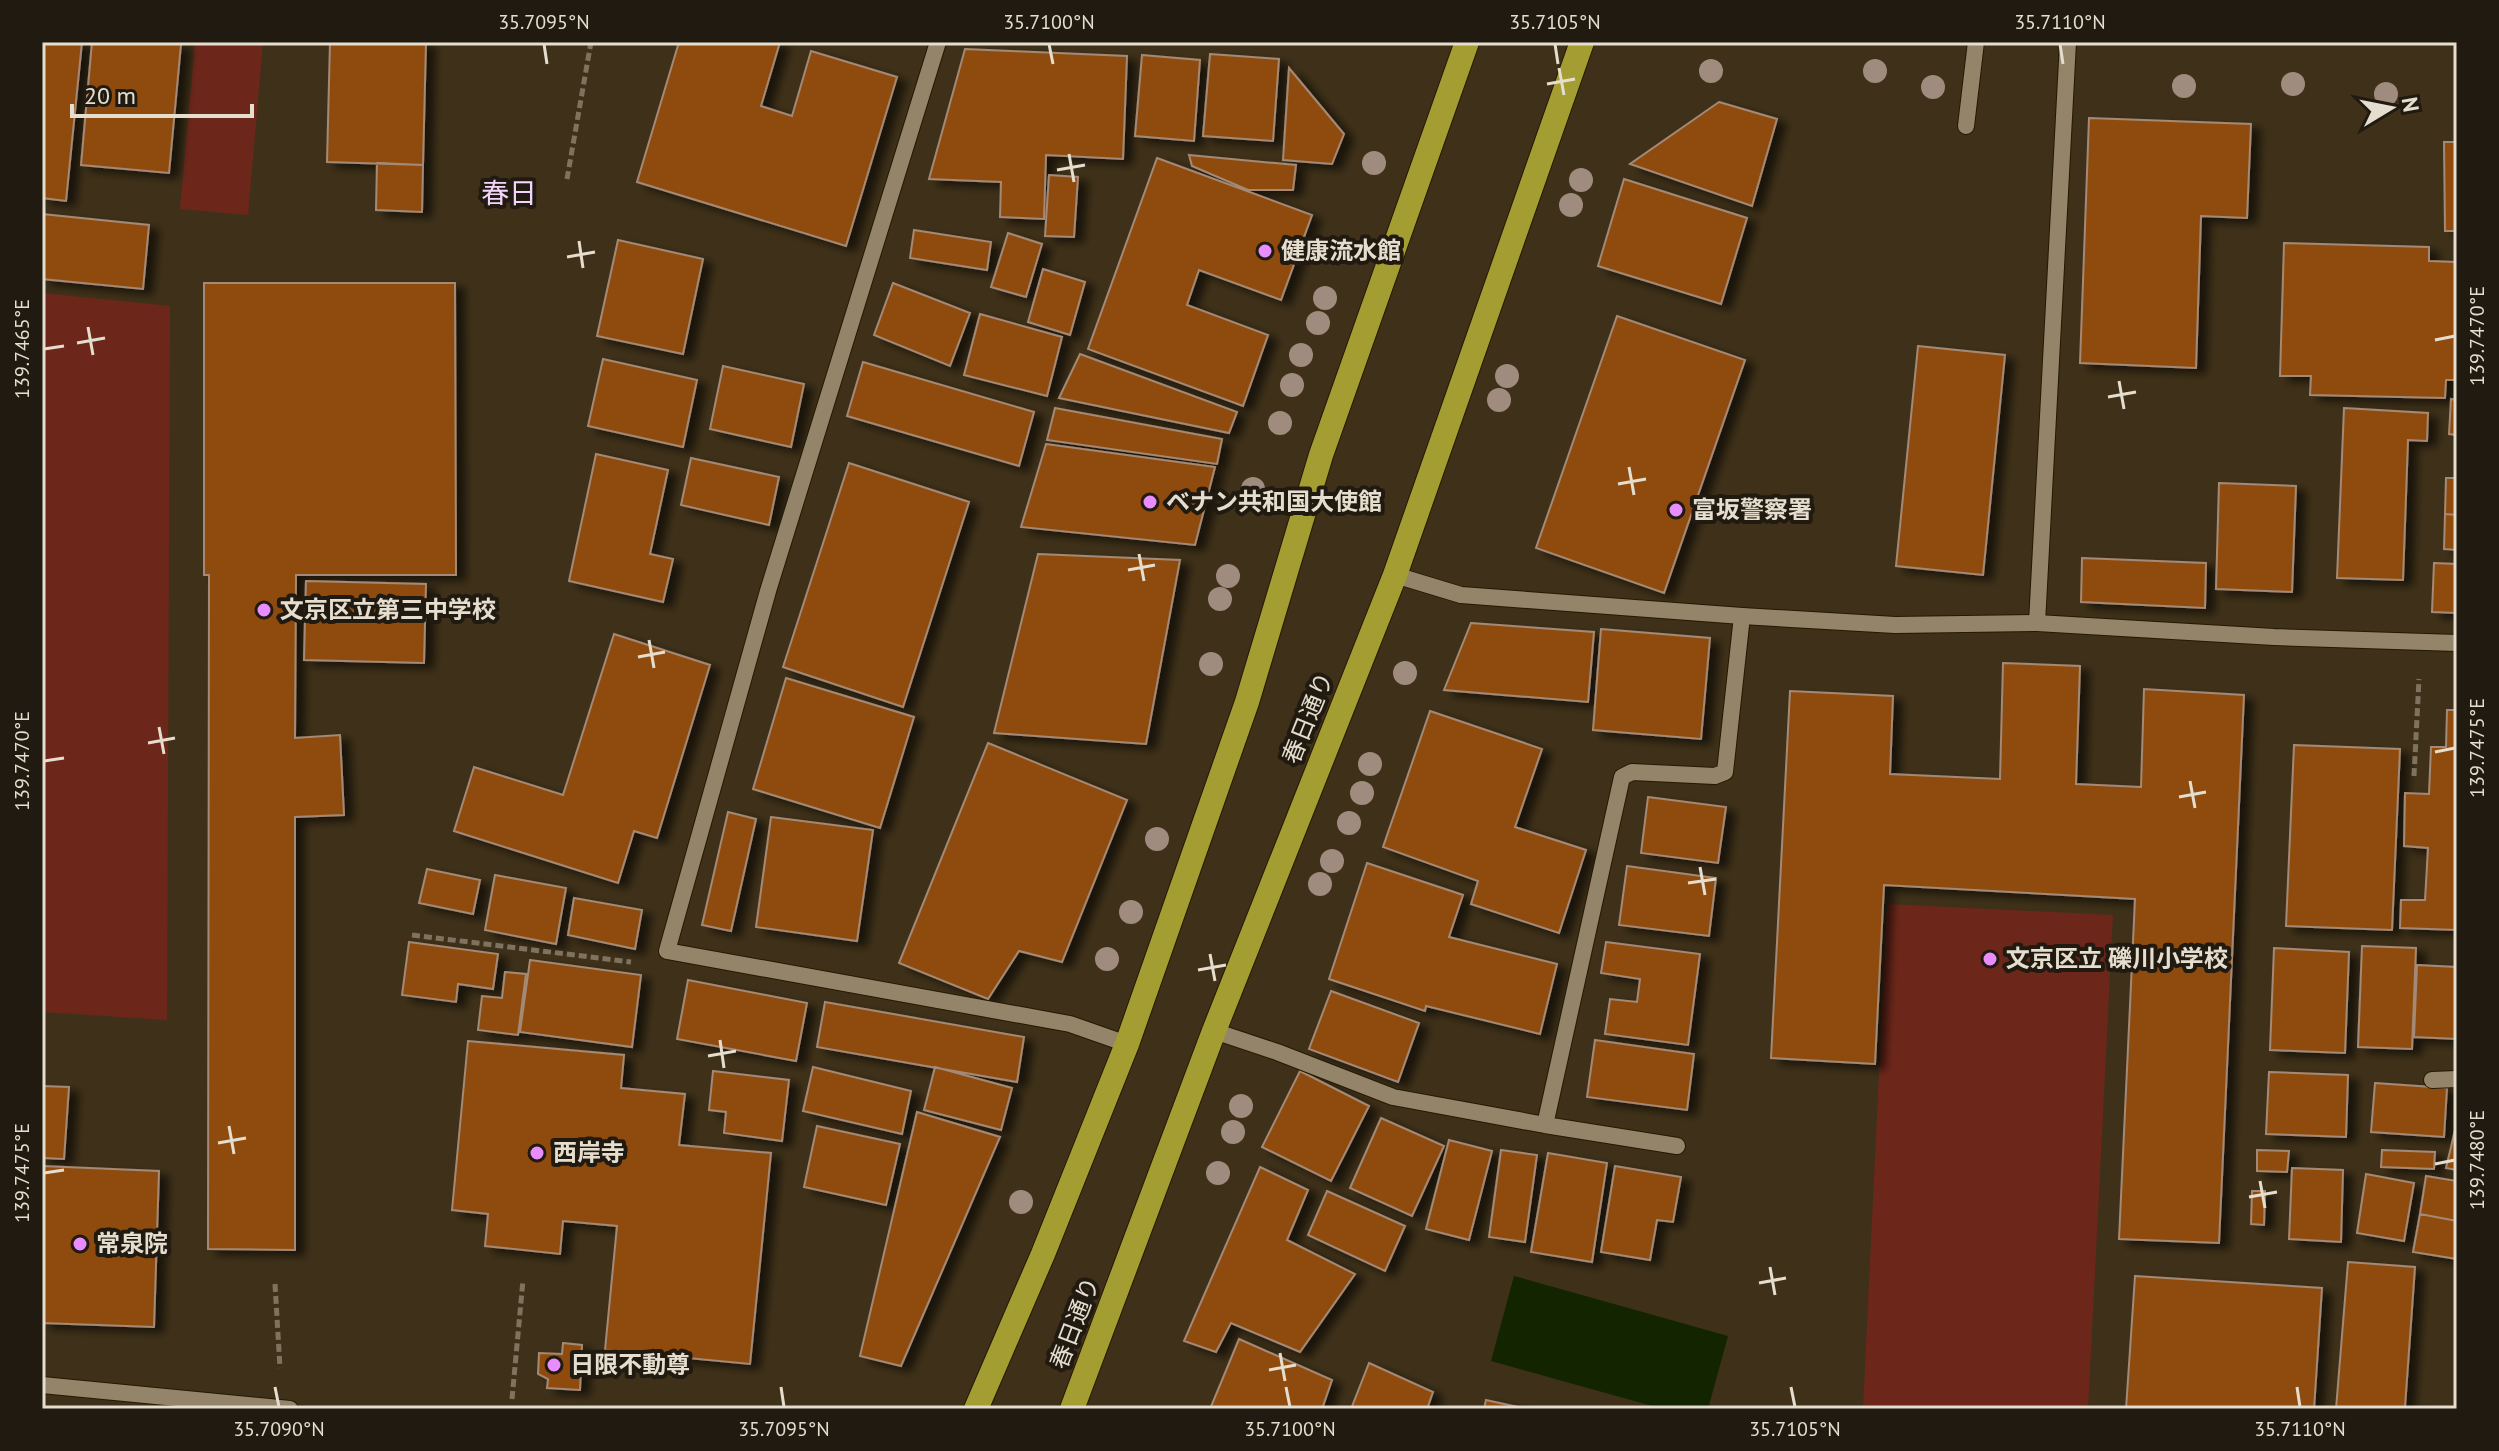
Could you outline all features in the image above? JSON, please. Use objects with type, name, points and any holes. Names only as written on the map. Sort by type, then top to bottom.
[{"type":"highway","points":[[976,1409],[1043,1254],[1127,1044],[1247,702],[1321,455],[1467,42]]},
{"type":"highway","name":"春日通り","points":[[1072,1409],[1214,1031],[1395,575],[1582,42]]},
{"type":"street","points":[[938,42],[768,591],[667,951],[1070,1024],[1127,1044]]},
{"type":"street","points":[[1966,126],[1976,42]]},
{"type":"street","points":[[2037,623],[2068,42]]},
{"type":"street","points":[[1395,575],[1461,595],[1742,616],[1895,625],[2037,623],[2274,637],[2457,643]]},
{"type":"street","points":[[1545,1125],[1622,777],[1632,772],[1715,776],[1725,772],[1742,616]]},
{"type":"street","points":[[1214,1031],[1393,1097],[1677,1146]]},
{"type":"street","points":[[2432,1080],[2457,1079]]},
{"type":"street","points":[[42,1385],[290,1409]]},
{"type":"path","points":[[567,179],[591,42]]},
{"type":"path","points":[[2414,776],[2421,642]]},
{"type":"path","points":[[412,935],[652,964],[667,951]]},
{"type":"path","points":[[512,1399],[523,1280]]},
{"type":"path","points":[[275,1284],[281,1377]]},
{"type":"shaded area","points":[[195,42],[263,42],[248,215],[180,209]]},
{"type":"shaded area","points":[[42,293],[170,306],[167,1020],[42,1012]]},
{"type":"shaded area","points":[[1887,904],[2113,915],[2088,1409],[1863,1409]]},
{"type":"shaded area","points":[[1514,1276],[1728,1336],[1708,1409],[1663,1409],[1491,1361]]},
{"type":"building","points":[[42,42],[82,42],[66,201],[42,198]]},
{"type":"building","points":[[92,42],[181,44],[169,173],[81,165]]},
{"type":"building","points":[[330,42],[426,42],[423,165],[327,162]]},
{"type":"building","points":[[679,42],[780,42],[761,106],[792,116],[811,51],[897,77],[846,246],[637,182]]},
{"type":"building","points":[[965,49],[1127,56],[1123,159],[1046,155],[1044,219],[1000,217],[1001,182],[929,179]]},
{"type":"building","points":[[1210,54],[1279,59],[1273,141],[1203,136]]},
{"type":"building","points":[[1142,55],[1200,60],[1194,141],[1135,136]]},
{"type":"building","points":[[1289,68],[1344,134],[1332,164],[1283,160]]},
{"type":"building","points":[[1719,102],[1777,119],[1752,206],[1630,164]]},
{"type":"building","points":[[2089,118],[2251,124],[2247,218],[2201,216],[2196,368],[2080,363]]},
{"type":"building","points":[[2444,142],[2457,142],[2457,231],[2445,231]]},
{"type":"building","points":[[1189,155],[1296,165],[1293,190],[1248,190],[1192,166]]},
{"type":"building","points":[[1157,158],[1312,215],[1281,300],[1199,270],[1187,305],[1268,335],[1243,406],[1088,349]]},
{"type":"building","points":[[377,163],[423,165],[422,212],[376,210]]},
{"type":"building","points":[[1049,175],[1078,177],[1074,237],[1045,236]]},
{"type":"building","points":[[1624,179],[1747,218],[1721,304],[1598,266]]},
{"type":"building","points":[[42,214],[149,225],[143,289],[42,279]]},
{"type":"building","points":[[914,230],[991,242],[987,270],[910,258]]},
{"type":"building","points":[[1008,233],[1042,244],[1026,297],[991,287]]},
{"type":"building","points":[[618,240],[703,259],[683,354],[597,336]]},
{"type":"building","points":[[2284,243],[2429,247],[2429,261],[2457,262],[2457,380],[2446,380],[2445,398],[2310,395],[2311,376],[2280,376]]},
{"type":"building","points":[[1043,269],[1085,282],[1070,335],[1028,322]]},
{"type":"building","points":[[204,283],[455,283],[456,575],[296,575],[295,738],[340,735],[344,815],[295,817],[295,1250],[208,1249],[209,575],[204,575]]},
{"type":"building","points":[[893,283],[970,313],[950,366],[874,335]]},
{"type":"building","points":[[980,314],[1062,337],[1047,396],[964,375]]},
{"type":"building","points":[[1617,316],[1745,360],[1664,593],[1536,548]]},
{"type":"building","points":[[1918,346],[2005,355],[1983,575],[1896,566]]},
{"type":"building","points":[[1080,354],[1237,412],[1229,433],[1059,398]]},
{"type":"building","points":[[603,359],[697,380],[683,447],[588,426]]},
{"type":"building","points":[[863,362],[1034,412],[1019,466],[847,416]]},
{"type":"building","points":[[723,366],[804,384],[791,447],[710,429]]},
{"type":"building","points":[[2451,399],[2457,400],[2457,435],[2449,434]]},
{"type":"building","points":[[1055,408],[1222,439],[1217,464],[1047,440]]},
{"type":"building","points":[[2344,408],[2428,413],[2427,441],[2408,440],[2403,580],[2337,578]]},
{"type":"building","points":[[1046,444],[1215,467],[1195,545],[1021,527]]},
{"type":"building","points":[[596,454],[668,470],[650,554],[673,559],[663,602],[569,581]]},
{"type":"building","points":[[691,458],[779,477],[769,525],[681,505]]},
{"type":"building","points":[[849,463],[969,502],[903,707],[783,667]]},
{"type":"building","points":[[2446,478],[2457,478],[2457,515],[2445,514]]},
{"type":"building","points":[[2219,483],[2296,486],[2292,592],[2216,589]]},
{"type":"building","points":[[2445,514],[2457,515],[2457,550],[2444,549]]},
{"type":"building","points":[[1038,554],[1180,560],[1146,744],[994,733]]},
{"type":"building","points":[[2082,558],[2206,563],[2205,608],[2081,602]]},
{"type":"building","points":[[2434,563],[2457,564],[2457,613],[2432,612]]},
{"type":"building","points":[[306,581],[426,584],[424,663],[304,660]]},
{"type":"building","points":[[1471,623],[1594,632],[1588,702],[1444,690]]},
{"type":"building","points":[[1601,629],[1710,638],[1701,739],[1593,730]]},
{"type":"building","points":[[614,634],[710,665],[657,838],[634,831],[618,883],[454,831],[474,767],[563,795]]},
{"type":"building","points":[[2003,663],[2080,666],[2076,784],[2141,787],[2144,689],[2244,695],[2219,1243],[2119,1239],[2135,899],[1884,885],[1875,1064],[1771,1058],[1790,691],[1893,696],[1890,774],[2000,779]]},
{"type":"building","points":[[786,678],[914,717],[880,828],[753,789]]},
{"type":"building","points":[[2447,710],[2457,710],[2457,930],[2400,928],[2401,900],[2425,900],[2428,848],[2404,846],[2405,793],[2429,794],[2431,747],[2446,747]]},
{"type":"building","points":[[1430,711],[1542,749],[1515,827],[1586,850],[1559,933],[1471,904],[1478,881],[1383,847]]},
{"type":"building","points":[[988,743],[1127,800],[1062,962],[1019,951],[988,999],[899,963]]},
{"type":"building","points":[[2294,745],[2400,749],[2392,930],[2286,926]]},
{"type":"building","points":[[1648,797],[1726,807],[1718,863],[1641,853]]},
{"type":"building","points":[[728,812],[756,819],[731,931],[702,925]]},
{"type":"building","points":[[771,817],[873,830],[857,941],[756,927]]},
{"type":"building","points":[[1367,863],[1463,895],[1449,937],[1557,964],[1540,1034],[1426,1006],[1425,1011],[1329,979]]},
{"type":"building","points":[[1627,866],[1716,878],[1709,936],[1619,925]]},
{"type":"building","points":[[427,869],[480,880],[473,914],[419,903]]},
{"type":"building","points":[[495,875],[566,888],[556,944],[485,930]]},
{"type":"building","points":[[574,898],[642,910],[635,949],[568,935]]},
{"type":"building","points":[[409,942],[498,954],[493,989],[458,984],[456,1002],[402,995]]},
{"type":"building","points":[[1606,942],[1700,954],[1688,1045],[1605,1034],[1610,999],[1637,1002],[1640,979],[1601,973]]},
{"type":"building","points":[[2362,946],[2416,948],[2412,1049],[2358,1047]]},
{"type":"building","points":[[2274,948],[2349,952],[2345,1053],[2270,1050]]},
{"type":"building","points":[[530,960],[641,975],[632,1047],[520,1032]]},
{"type":"building","points":[[2417,965],[2457,967],[2457,1039],[2414,1037]]},
{"type":"building","points":[[505,972],[526,974],[518,1035],[478,1030],[482,996],[502,998]]},
{"type":"building","points":[[688,980],[807,1003],[796,1061],[677,1039]]},
{"type":"building","points":[[1331,991],[1419,1023],[1398,1082],[1309,1049]]},
{"type":"building","points":[[825,1002],[1024,1037],[1017,1082],[817,1047]]},
{"type":"building","points":[[1595,1040],[1694,1054],[1687,1110],[1587,1097]]},
{"type":"building","points":[[468,1041],[624,1055],[621,1088],[685,1094],[679,1145],[771,1153],[750,1364],[605,1350],[617,1226],[563,1221],[560,1254],[485,1246],[488,1214],[452,1210]]},
{"type":"building","points":[[813,1067],[911,1091],[902,1134],[803,1111]]},
{"type":"building","points":[[935,1067],[1012,1088],[1001,1130],[924,1110]]},
{"type":"building","points":[[713,1071],[789,1080],[782,1141],[724,1133],[726,1112],[709,1110]]},
{"type":"building","points":[[1300,1071],[1369,1106],[1331,1181],[1262,1147]]},
{"type":"building","points":[[2269,1072],[2348,1075],[2346,1137],[2266,1134]]},
{"type":"building","points":[[2375,1083],[2447,1088],[2444,1137],[2371,1132]]},
{"type":"building","points":[[42,1086],[69,1087],[64,1159],[42,1158]]},
{"type":"building","points":[[917,1112],[1000,1137],[901,1366],[860,1356]]},
{"type":"building","points":[[1381,1118],[1444,1146],[1412,1216],[1350,1188]]},
{"type":"building","points":[[2457,1122],[2457,1170],[2446,1168]]},
{"type":"building","points":[[817,1126],[900,1144],[886,1205],[804,1187]]},
{"type":"building","points":[[1449,1140],[1492,1151],[1469,1240],[1426,1229]]},
{"type":"building","points":[[1501,1150],[1537,1155],[1525,1242],[1489,1237]]},
{"type":"building","points":[[2257,1150],[2289,1151],[2287,1172],[2257,1171]]},
{"type":"building","points":[[2382,1150],[2435,1152],[2434,1169],[2381,1167]]},
{"type":"building","points":[[1548,1153],[1607,1163],[1592,1262],[1531,1252]]},
{"type":"building","points":[[42,1166],[159,1171],[154,1327],[42,1323]]},
{"type":"building","points":[[1615,1166],[1681,1177],[1673,1222],[1657,1220],[1650,1260],[1601,1252]]},
{"type":"building","points":[[1260,1167],[1308,1190],[1287,1240],[1355,1274],[1300,1352],[1231,1323],[1216,1352],[1184,1341]]},
{"type":"building","points":[[2292,1168],[2343,1170],[2341,1242],[2289,1239]]},
{"type":"building","points":[[2366,1174],[2414,1183],[2404,1241],[2357,1233]]},
{"type":"building","points":[[2426,1176],[2457,1181],[2457,1221],[2420,1214]]},
{"type":"building","points":[[1327,1191],[1405,1226],[1385,1271],[1308,1235]]},
{"type":"building","points":[[2252,1191],[2265,1191],[2264,1225],[2251,1224]]},
{"type":"building","points":[[2420,1214],[2457,1221],[2457,1259],[2413,1252]]},
{"type":"building","points":[[2348,1262],[2415,1267],[2405,1407],[2436,1409],[2336,1409]]},
{"type":"building","points":[[2135,1276],[2322,1288],[2314,1409],[2126,1409]]},
{"type":"building","points":[[1239,1339],[1332,1380],[1322,1409],[1210,1409]]},
{"type":"building","points":[[563,1343],[582,1345],[580,1390],[547,1388],[548,1379],[538,1374],[539,1353],[562,1354]]},
{"type":"building","points":[[1369,1363],[1433,1392],[1427,1409],[1351,1409]]},
{"type":"building","points":[[1486,1400],[1527,1409],[1484,1409]]},
{"type":"place","name":"健康流水館","points":[[1265,251]]},
{"type":"place","name":"ベナン共和国大使館","points":[[1150,502]]},
{"type":"place","name":"富坂警察署","points":[[1676,510]]},
{"type":"place","name":"文京区立第三中学校","points":[[264,610]]},
{"type":"place","name":"文京区立 礫川小学校","points":[[1990,959]]},
{"type":"place","name":"西岸寺","points":[[537,1153]]},
{"type":"place","name":"常泉院","points":[[80,1244]]},
{"type":"place","name":"日限不動尊","points":[[554,1365]]},
{"type":"district","name":"春日","points":[[509,193]]}]
